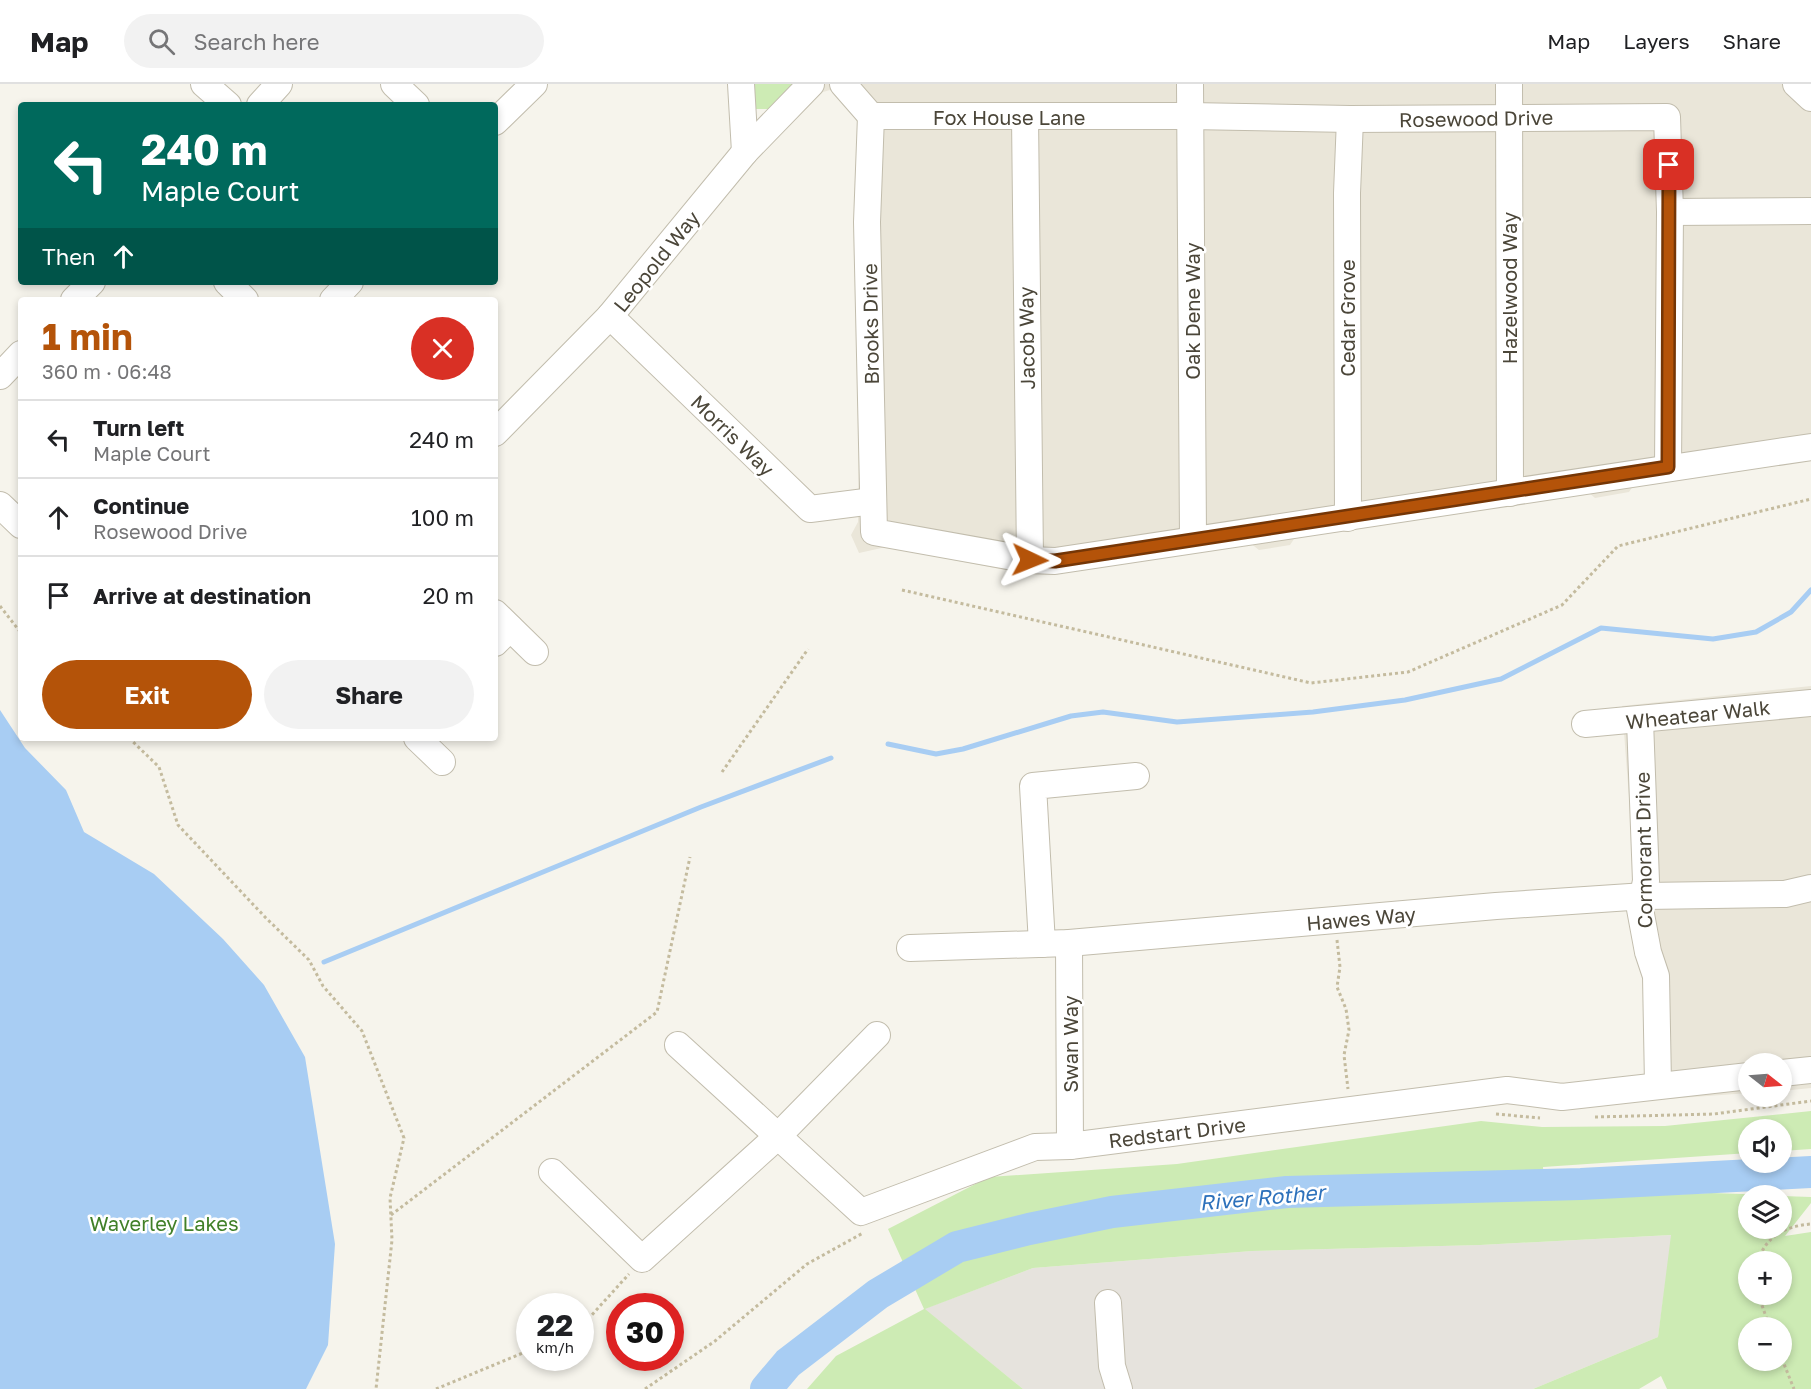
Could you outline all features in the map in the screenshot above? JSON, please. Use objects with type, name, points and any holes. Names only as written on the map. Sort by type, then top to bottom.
[{"type":"street","points":[[204,84],[225,102]]},
{"type":"street","points":[[263,102],[279,84]]},
{"type":"street","points":[[394,84],[413,102]]},
{"type":"street","points":[[498,119],[534,84]]},
{"type":"street","points":[[741,84],[745,152]]},
{"type":"street","name":"Leopold Way","points":[[498,430],[610,316],[745,152],[811,84]]},
{"type":"street","points":[[843,84],[871,116]]},
{"type":"street","name":"Oak Dene Way","points":[[1190,84],[1193,538]]},
{"type":"street","name":"Hazelwood Way","points":[[1509,84],[1510,493]]},
{"type":"street","points":[[1796,84],[1811,98]]},
{"type":"street","name":"Fox House Lane","points":[[871,116],[1190,116]]},
{"type":"street","name":"Brooks Drive","points":[[871,116],[867,222],[874,532],[1030,560]]},
{"type":"street","name":"Rosewood Drive","points":[[1190,116],[1350,119],[1667,117],[1670,212]]},
{"type":"street","name":"Jacob Way","points":[[1025,117],[1030,560]]},
{"type":"street","name":"Cedar Grove","points":[[1348,518],[1347,193],[1350,119]]},
{"type":"street","points":[[1668,467],[1670,212],[1811,211]]},
{"type":"street","points":[[77,297],[89,285]]},
{"type":"street","points":[[229,285],[242,297]]},
{"type":"street","points":[[336,297],[347,285]]},
{"type":"street","name":"Morris Way","points":[[610,316],[810,509],[873,501]]},
{"type":"street","points":[[0,376],[18,357]]},
{"type":"street","points":[[1030,560],[1055,561],[1193,538],[1348,518],[1668,467],[1811,447]]},
{"type":"street","points":[[0,505],[18,522]]},
{"type":"street","points":[[500,628],[535,652]]},
{"type":"street","name":"Wheatear Walk","points":[[1586,724],[1640,721],[1811,703]]},
{"type":"street","name":"Cormorant Drive","points":[[1640,721],[1645,896],[1640,909],[1641,925],[1656,976],[1658,1084]]},
{"type":"street","points":[[420,741],[442,762]]},
{"type":"street","points":[[1042,944],[1032,786],[1136,776]]},
{"type":"street","name":"Hawes Way","points":[[910,948],[1069,943],[1645,896],[1785,894],[1811,888]]},
{"type":"street","name":"Swan Way","points":[[1069,943],[1070,1146]]},
{"type":"street","points":[[552,1172],[642,1259],[778,1136],[877,1035]]},
{"type":"street","name":"Redstart Drive","points":[[678,1045],[861,1212],[1035,1147],[1070,1146],[1507,1090],[1562,1097],[1658,1084],[1738,1077]]},
{"type":"street","points":[[1792,1072],[1811,1070]]},
{"type":"street","points":[[1108,1303],[1112,1366],[1119,1389]]},
{"type":"path","points":[[902,590],[1311,683],[1408,672],[1562,606],[1618,546],[1811,499]]},
{"type":"path","points":[[0,606],[18,629]]},
{"type":"path","points":[[722,772],[808,649]]},
{"type":"path","points":[[132,741],[159,767],[178,825],[309,960],[323,986],[362,1031],[404,1138],[390,1198],[392,1240],[376,1389]]},
{"type":"path","points":[[391,1215],[657,1012],[690,857]]},
{"type":"path","points":[[1335,920],[1340,967],[1337,987],[1346,1009],[1349,1030],[1344,1055],[1351,1110]]},
{"type":"path","points":[[1591,1117],[1714,1114],[1811,1101]]},
{"type":"path","points":[[1490,1114],[1546,1118]]},
{"type":"path","points":[[1761,1251],[1773,1236],[1797,1226],[1811,1224]]},
{"type":"path","points":[[645,1389],[715,1341],[807,1264],[867,1231]]},
{"type":"path","points":[[594,1312],[642,1259]]},
{"type":"path","points":[[436,1389],[516,1356]]},
{"type":"path","points":[[1787,1371],[1794,1389]]},
{"type":"shaded area","points":[[805,84],[1811,84],[1811,456],[1634,485],[1629,492],[1595,498],[1588,492],[1296,536],[1290,545],[1259,550],[1250,543],[1031,575],[886,547],[859,553],[851,535],[858,522],[862,133],[854,111],[830,90],[816,94]]},
{"type":"shaded area","points":[[1811,686],[1811,1088],[1792,1090],[1792,1053],[1738,1053],[1738,1094],[1652,1100],[1622,706]]},
{"type":"shaded area","points":[[1672,1235],[1658,1337],[1533,1389],[1023,1389],[924,1309],[1033,1268],[1252,1251],[1480,1245]]},
{"type":"green space","points":[[751,84],[801,84],[779,109],[751,109]]},
{"type":"green space","points":[[1811,1111],[1811,1149],[1792,1150],[1792,1119],[1738,1119],[1738,1154],[1543,1167],[1546,1200],[1738,1194],[1738,1239],[1792,1239],[1792,1235],[1811,1232],[1811,1389],[1667,1389],[1661,1376],[1639,1389],[1533,1389],[1658,1337],[1671,1235],[1480,1245],[1252,1251],[1033,1268],[925,1309],[1023,1389],[807,1389],[836,1356],[924,1309],[888,1229],[989,1177],[1177,1164],[1481,1121],[1542,1127],[1665,1126]]},
{"type":"green space","points":[[1792,1196],[1811,1197],[1811,1203],[1792,1227]]},
{"type":"water","name":"Waverley Lakes","points":[[0,710],[18,737],[18,741],[66,790],[84,832],[154,874],[223,939],[264,985],[305,1057],[335,1244],[328,1345],[306,1389],[0,1389]]},
{"type":"waterway","points":[[888,744],[936,754],[963,749],[1071,716],[1103,712],[1177,722],[1313,712],[1405,700],[1501,679],[1601,628],[1713,639],[1756,632],[1791,612],[1811,590]]},
{"type":"waterway","points":[[324,962],[701,807],[831,758]]},
{"type":"waterway","name":"River Rother","points":[[766,1389],[788,1363],[878,1294],[957,1247],[1029,1229],[1112,1212],[1287,1192],[1581,1184],[1811,1172]]},
{"type":"route","points":[[1030,560],[1055,561],[1193,538],[1348,518],[1668,467],[1669,165]]}]
